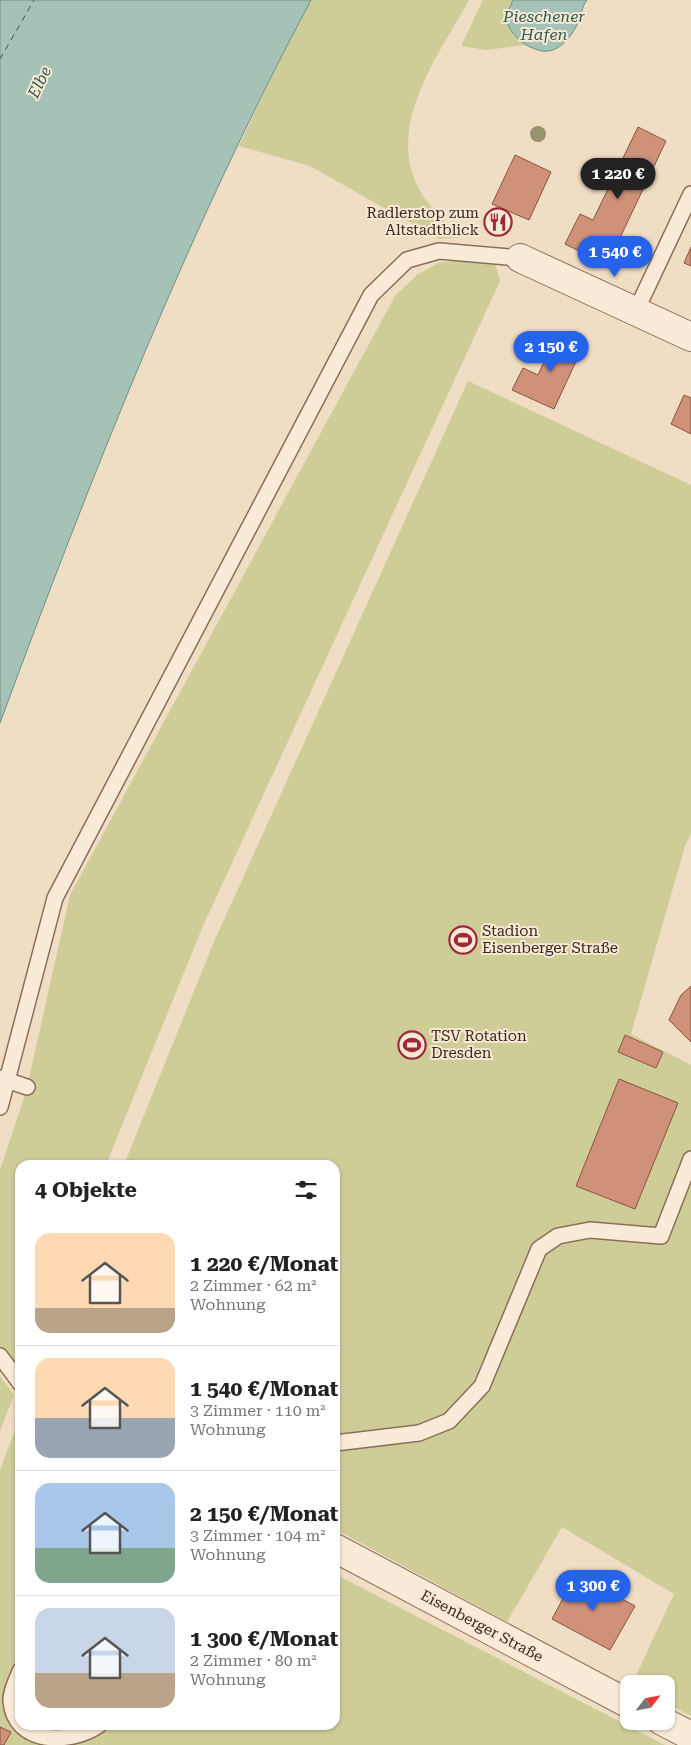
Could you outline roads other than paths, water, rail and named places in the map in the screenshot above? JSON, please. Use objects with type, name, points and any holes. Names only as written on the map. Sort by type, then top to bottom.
[{"type":"street","points":[[520,258],[691,337]]},
{"type":"street","name":"Eisenberger Straße","points":[[340,1551],[620,1699]]},
{"type":"street","points":[[675,1728],[691,1736]]},
{"type":"lane","points":[[636,311],[691,194]]},
{"type":"lane","points":[[0,1106],[3,1080],[55,898],[371,295],[407,260],[439,250],[520,258]]},
{"type":"lane","points":[[3,1080],[27,1087]]},
{"type":"lane","points":[[340,1441],[419,1433],[449,1421],[482,1386],[539,1249],[558,1236],[590,1230],[661,1236],[691,1159]]},
{"type":"lane","points":[[0,1356],[15,1376]]},
{"type":"lane","points":[[15,1684],[10,1698],[15,1719]]},
{"type":"lane","points":[[23,1730],[26,1734],[46,1741],[71,1741],[91,1730]]},
{"type":"water","name":"Elbe","points":[[0,0],[311,0],[223,176],[143,356],[34,631],[0,723]]},
{"type":"water","name":"Pieschener Hafen","points":[[513,0],[587,0],[579,22],[565,42],[554,49],[542,51],[529,47],[520,41],[510,29],[505,19]]},
{"type":"place","name":"Radlerstop zum Altstadtblick","points":[[498,222]]},
{"type":"place","name":"Stadion Eisenberger Straße","points":[[463,940]]},
{"type":"place","name":"TSV Rotation Dresden","points":[[412,1045]]}]
